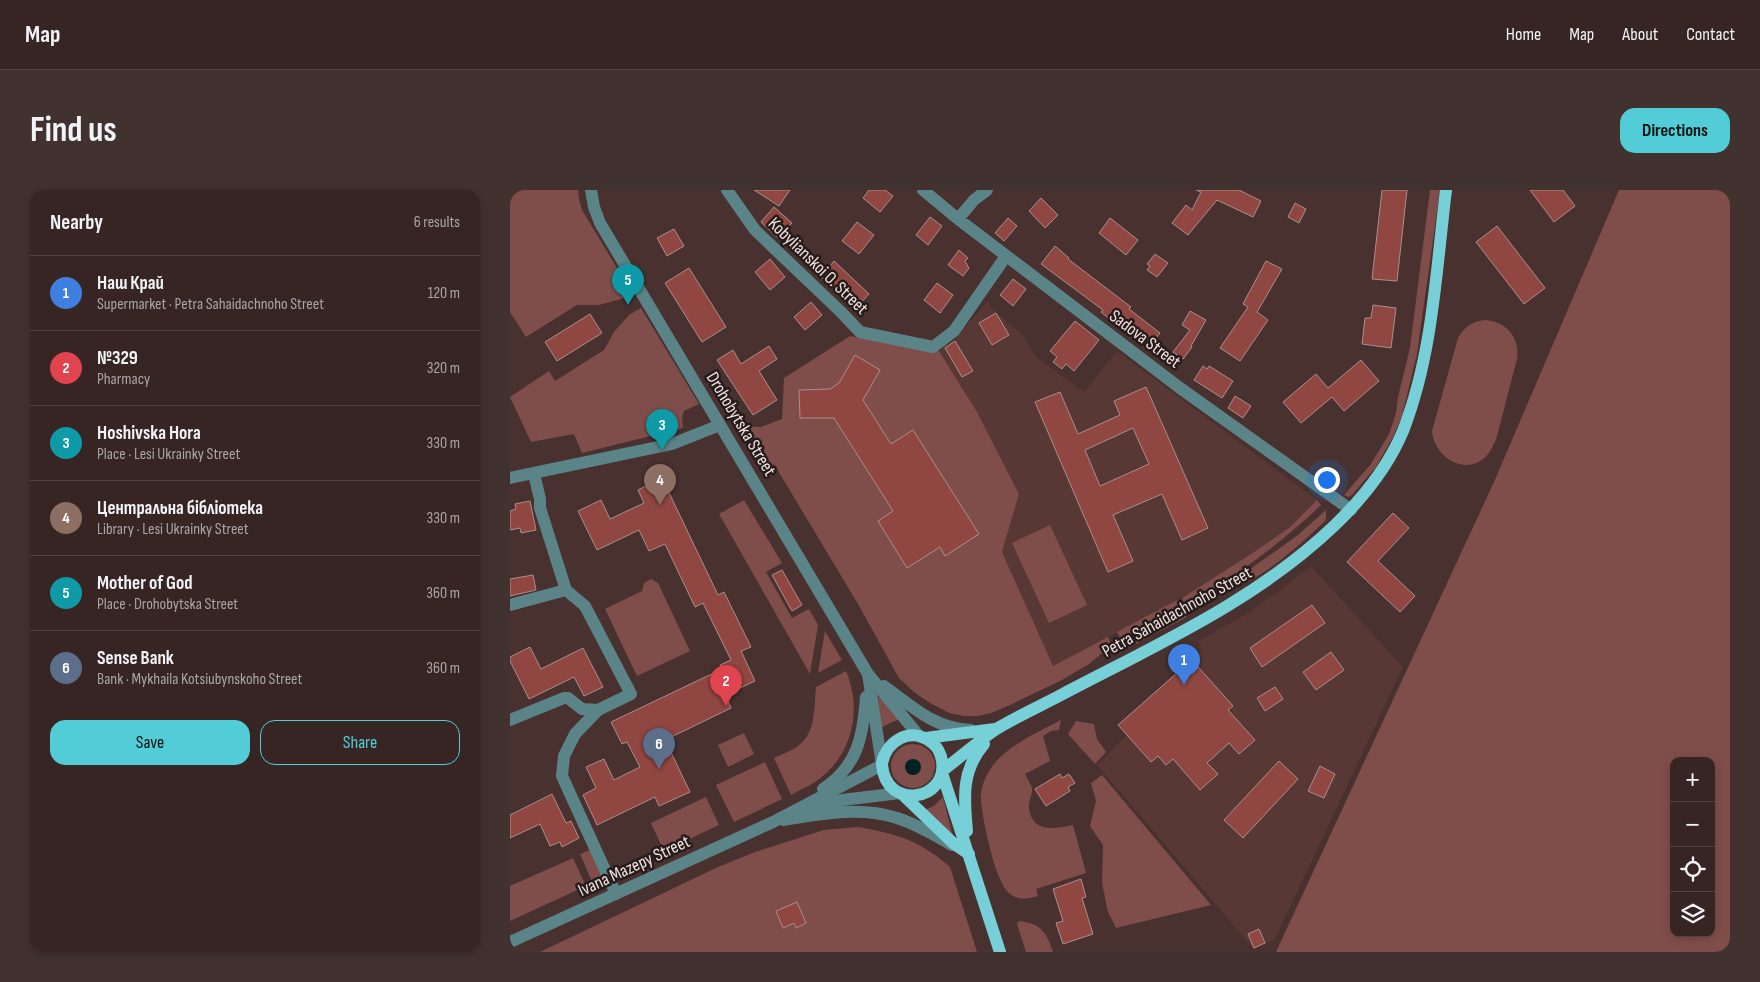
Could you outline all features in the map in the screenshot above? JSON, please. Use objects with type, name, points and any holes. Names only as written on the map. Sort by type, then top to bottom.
[{"type":"main road","name":"Petra Sahaidachnoho Street","points":[[998,729],[1232,604],[1319,540],[1368,490],[1384,466],[1402,432],[1413,402],[1426,354],[1446,190]]},
{"type":"main road","points":[[969,854],[953,843],[886,782],[882,764],[888,747],[894,741],[909,735],[923,737],[959,735],[998,729]]},
{"type":"main road","points":[[901,794],[913,796],[931,790],[938,782],[942,772],[998,729]]},
{"type":"main road","points":[[969,854],[964,802],[966,781],[970,766],[982,747],[998,729]]},
{"type":"main road","points":[[923,737],[932,743],[941,756],[942,772],[1000,952]]},
{"type":"street","name":"Drohobytska Street","points":[[591,190],[600,224],[868,674]]},
{"type":"street","name":"Kobylianskoi O. Street","points":[[727,190],[755,230],[860,332],[933,347],[954,330],[1006,256]]},
{"type":"street","name":"Sadova Street","points":[[922,190],[1180,388],[1350,510]]},
{"type":"street","points":[[958,219],[974,200],[987,190]]},
{"type":"street","points":[[510,478],[672,444],[720,425]]},
{"type":"street","points":[[534,474],[540,508],[566,590],[585,606],[631,694],[598,710],[575,734],[564,756],[562,776],[616,894]]},
{"type":"street","points":[[510,605],[566,590]]},
{"type":"street","points":[[868,674],[914,709],[946,727],[968,730],[998,729]]},
{"type":"street","points":[[868,674],[923,737]]},
{"type":"street","points":[[773,822],[882,764],[868,674]]},
{"type":"street","points":[[773,822],[830,785],[853,759],[861,741],[864,726],[868,674]]},
{"type":"street","points":[[510,720],[564,698],[568,698],[582,709],[598,710]]},
{"type":"street","points":[[773,822],[842,800],[901,794]]},
{"type":"street","points":[[773,822],[843,811],[876,813],[897,818],[921,828],[969,854]]},
{"type":"street","name":"Ivana Mazepy Street","points":[[510,942],[773,822]]},
{"type":"shaded area","points":[[510,190],[578,190],[582,210],[632,293],[621,299],[599,305],[577,305],[526,337],[510,312]]},
{"type":"shaded area","points":[[1430,190],[1440,190],[1417,354],[1402,416],[1393,437],[1376,467],[1352,495],[1348,497],[1344,495],[1371,464],[1389,434],[1396,413],[1410,348]]},
{"type":"shaded area","points":[[1619,190],[1730,190],[1730,952],[1276,952],[1494,482]]},
{"type":"shaded area","points":[[988,301],[996,313],[1024,336],[1036,357],[1084,392],[1117,351],[1317,500],[1290,527],[1188,594],[1053,667],[1002,552],[1019,494],[977,412],[939,351],[954,340]]},
{"type":"shaded area","points":[[641,308],[699,404],[684,411],[682,418],[683,428],[582,453],[574,434],[531,442],[510,397],[549,371],[555,381],[604,350],[614,332],[629,315]]},
{"type":"shaded area","points":[[1486,320],[1500,324],[1511,332],[1516,344],[1517,359],[1496,440],[1488,454],[1480,461],[1462,465],[1446,457],[1439,450],[1434,441],[1432,431],[1458,338],[1470,325]]},
{"type":"shaded area","points":[[850,336],[939,351],[977,412],[1019,494],[1002,552],[1053,666],[1108,637],[1112,645],[1089,664],[1062,680],[1010,705],[978,716],[949,713],[914,692],[899,678],[858,604],[774,464],[768,467],[743,426],[761,427],[782,419],[784,378]]},
{"type":"shaded area","points":[[744,500],[782,563],[766,572],[792,618],[809,609],[818,625],[810,674],[719,514]]},
{"type":"shaded area","points":[[1317,500],[1321,505],[1273,547],[1239,572],[1185,606],[1182,598],[1290,527]]},
{"type":"shaded area","points":[[1326,510],[1325,521],[1279,561],[1252,580],[1239,586],[1227,589],[1225,587],[1298,535]]},
{"type":"shaded area","points":[[1050,525],[1087,605],[1049,623],[1012,543]]},
{"type":"shaded area","points":[[1311,566],[1403,667],[1275,939],[1254,949],[1097,765],[1127,735],[1178,673],[1175,667],[1191,659],[1202,650],[1198,641],[1248,613]]},
{"type":"shaded area","points":[[651,579],[658,583],[690,651],[637,676],[605,609],[642,591],[644,583]]},
{"type":"shaded area","points":[[1177,600],[1181,608],[1121,640],[1117,632]]},
{"type":"shaded area","points":[[1196,605],[1197,607],[1185,618],[1128,648],[1124,647],[1123,644]]},
{"type":"shaded area","points":[[825,631],[842,660],[818,673]]},
{"type":"shaded area","points":[[846,671],[854,702],[851,732],[846,746],[828,772],[812,784],[791,795],[774,758],[796,747],[809,734],[813,719],[816,687]]},
{"type":"shaded area","points":[[878,696],[900,719],[881,728]]},
{"type":"shaded area","points":[[1061,720],[1059,730],[1051,731],[1043,736],[1050,761],[1025,774],[1032,788],[1029,808],[1031,816],[1039,825],[1059,828],[1073,825],[1086,873],[1036,889],[1038,896],[1019,898],[1012,896],[1004,887],[994,863],[984,820],[981,797],[982,788],[992,767],[1008,750]]},
{"type":"shaded area","points":[[1076,721],[1094,724],[1097,739],[1106,752],[1095,764],[1068,734]]},
{"type":"shaded area","points":[[744,733],[754,754],[728,767],[718,745]]},
{"type":"shaded area","points":[[917,744],[929,750],[934,757],[934,775],[929,782],[922,787],[909,788],[901,785],[894,778],[891,762],[894,754],[901,747]]},
{"type":"shaded area","points":[[765,762],[782,799],[734,822],[716,785]]},
{"type":"shaded area","points":[[1102,775],[1211,905],[1116,928],[1108,912],[1102,883],[1103,845],[1090,826],[1096,801],[1091,783]]},
{"type":"shaded area","points":[[706,797],[719,825],[664,851],[651,823]]},
{"type":"shaded area","points":[[943,797],[953,837],[924,810],[934,806]]},
{"type":"shaded area","points":[[858,827],[896,835],[918,844],[950,867],[977,952],[540,952],[718,867],[755,852],[824,830]]},
{"type":"shaded area","points":[[592,849],[605,879],[593,884],[580,854]]},
{"type":"shaded area","points":[[573,858],[586,886],[510,921],[510,886]]},
{"type":"shaded area","points":[[1019,921],[1033,924],[1042,930],[1053,952],[1026,952],[1017,924]]},
{"type":"water","points":[[913,759],[921,767],[913,775],[905,767]]},
{"type":"building","points":[[754,190],[790,190],[779,206]]},
{"type":"building","points":[[869,190],[885,190],[893,196],[880,212],[863,198]]},
{"type":"building","points":[[1196,190],[1239,190],[1261,201],[1253,217],[1217,200],[1188,235],[1172,223],[1186,205],[1192,210],[1201,192]]},
{"type":"building","points":[[1382,190],[1407,190],[1397,281],[1372,279]]},
{"type":"building","points":[[1530,190],[1563,190],[1575,206],[1554,222]]},
{"type":"building","points":[[1041,198],[1058,215],[1045,228],[1029,211]]},
{"type":"building","points":[[1295,203],[1306,209],[1299,223],[1288,217]]},
{"type":"building","points":[[774,207],[792,223],[778,238],[761,222]]},
{"type":"building","points":[[930,217],[942,226],[928,245],[916,235]]},
{"type":"building","points":[[1008,218],[1017,226],[1004,241],[995,233]]},
{"type":"building","points":[[1110,218],[1138,240],[1126,255],[1099,233]]},
{"type":"building","points":[[857,222],[874,235],[859,254],[842,241]]},
{"type":"building","points":[[1497,226],[1545,288],[1524,304],[1476,242]]},
{"type":"building","points":[[674,229],[684,246],[667,256],[657,238]]},
{"type":"building","points":[[1055,246],[1068,259],[1131,307],[1129,309],[1160,333],[1149,347],[1119,323],[1117,325],[1101,312],[1103,310],[1041,264]]},
{"type":"building","points":[[959,250],[968,258],[965,261],[969,268],[963,276],[948,265]]},
{"type":"building","points":[[1155,254],[1168,263],[1157,277],[1147,270],[1150,266],[1147,264]]},
{"type":"building","points":[[770,259],[785,277],[770,290],[755,272]]},
{"type":"building","points":[[834,261],[869,294],[857,307],[821,277]]},
{"type":"building","points":[[1266,261],[1282,269],[1257,312],[1268,320],[1240,361],[1220,348],[1248,307],[1243,304]]},
{"type":"building","points":[[689,268],[726,327],[702,342],[665,283]]},
{"type":"building","points":[[1013,279],[1026,289],[1013,306],[1000,295]]},
{"type":"building","points":[[937,283],[953,295],[940,313],[924,300]]},
{"type":"building","points":[[811,302],[822,315],[805,330],[794,317]]},
{"type":"building","points":[[1373,305],[1396,308],[1391,348],[1362,344],[1365,318],[1371,318]]},
{"type":"building","points":[[1190,311],[1206,320],[1192,347],[1183,359],[1173,352],[1190,330],[1182,325]]},
{"type":"building","points":[[996,313],[1009,335],[992,345],[979,323]]},
{"type":"building","points":[[590,314],[602,333],[557,361],[545,342]]},
{"type":"building","points":[[1075,321],[1099,340],[1074,371],[1066,364],[1062,369],[1053,362],[1057,357],[1050,351]]},
{"type":"building","points":[[955,341],[973,371],[962,377],[945,348]]},
{"type":"building","points":[[769,346],[777,359],[759,371],[777,400],[753,415],[717,360],[733,350],[741,364]]},
{"type":"building","points":[[855,355],[880,370],[863,400],[891,444],[913,430],[979,534],[945,556],[940,547],[907,568],[878,521],[893,511],[834,418],[800,418],[799,390],[830,389],[839,383]]},
{"type":"building","points":[[1361,360],[1379,381],[1344,411],[1332,397],[1301,423],[1283,402],[1316,374],[1328,388]]},
{"type":"building","points":[[1203,366],[1207,369],[1209,366],[1233,381],[1222,398],[1194,380]]},
{"type":"building","points":[[1146,387],[1208,528],[1182,540],[1162,494],[1113,515],[1133,561],[1108,572],[1035,402],[1060,392],[1078,434],[1120,415],[1114,401]],"holes":[[[1133,428],[1149,464],[1100,486],[1085,450]]]},
{"type":"building","points":[[1235,396],[1251,406],[1243,418],[1228,408]]},
{"type":"building","points":[[662,478],[718,595],[724,592],[751,647],[741,651],[755,681],[725,695],[731,708],[665,740],[690,792],[659,806],[655,797],[597,825],[583,795],[596,788],[586,767],[604,759],[614,780],[640,767],[627,742],[622,744],[611,722],[722,669],[720,665],[731,660],[703,603],[695,607],[665,544],[649,551],[639,530],[597,550],[578,511],[601,500],[610,519],[644,503],[638,490]]},
{"type":"building","points":[[530,501],[536,530],[521,533],[520,528],[510,530],[510,511],[516,509],[515,504]]},
{"type":"building","points":[[1393,513],[1409,528],[1378,561],[1415,596],[1400,612],[1347,562]]},
{"type":"building","points":[[782,570],[802,605],[792,611],[772,575]]},
{"type":"building","points":[[533,575],[536,590],[510,596],[510,579]]},
{"type":"building","points":[[1312,605],[1325,623],[1262,667],[1250,648]]},
{"type":"building","points":[[530,647],[541,669],[583,648],[603,687],[584,696],[574,677],[529,699],[510,661],[510,657]]},
{"type":"building","points":[[1331,652],[1344,670],[1316,690],[1303,672]]},
{"type":"building","points":[[1190,658],[1233,706],[1228,710],[1255,740],[1239,754],[1229,743],[1207,763],[1218,774],[1200,790],[1173,759],[1166,765],[1158,756],[1151,762],[1118,725],[1178,672],[1175,667]]},
{"type":"building","points":[[1275,687],[1283,699],[1265,711],[1257,698]]},
{"type":"building","points":[[1279,761],[1298,779],[1243,838],[1224,820]]},
{"type":"building","points":[[1320,766],[1335,774],[1324,798],[1308,791]]},
{"type":"building","points":[[1060,774],[1062,778],[1069,774],[1075,783],[1068,787],[1070,791],[1046,806],[1035,789]]},
{"type":"building","points":[[552,794],[566,823],[571,821],[579,838],[562,847],[560,842],[550,846],[540,824],[510,838],[510,815]]},
{"type":"building","points":[[1081,879],[1086,897],[1082,898],[1093,934],[1063,944],[1056,923],[1063,921],[1053,889]]},
{"type":"building","points":[[797,902],[806,923],[796,928],[794,923],[783,928],[776,911]]},
{"type":"building","points":[[1259,929],[1265,943],[1254,948],[1248,934]]},
{"type":"place","name":"Mother of God","points":[[628,305]]},
{"type":"place","name":"Hoshivska Hora","points":[[662,450]]},
{"type":"place","name":"Центральна бібліотека","points":[[660,505]]},
{"type":"place","name":"Наш Край","points":[[1184,685]]},
{"type":"place","name":"№329","points":[[726,706]]},
{"type":"place","name":"Sense Bank","points":[[659,769]]}]
